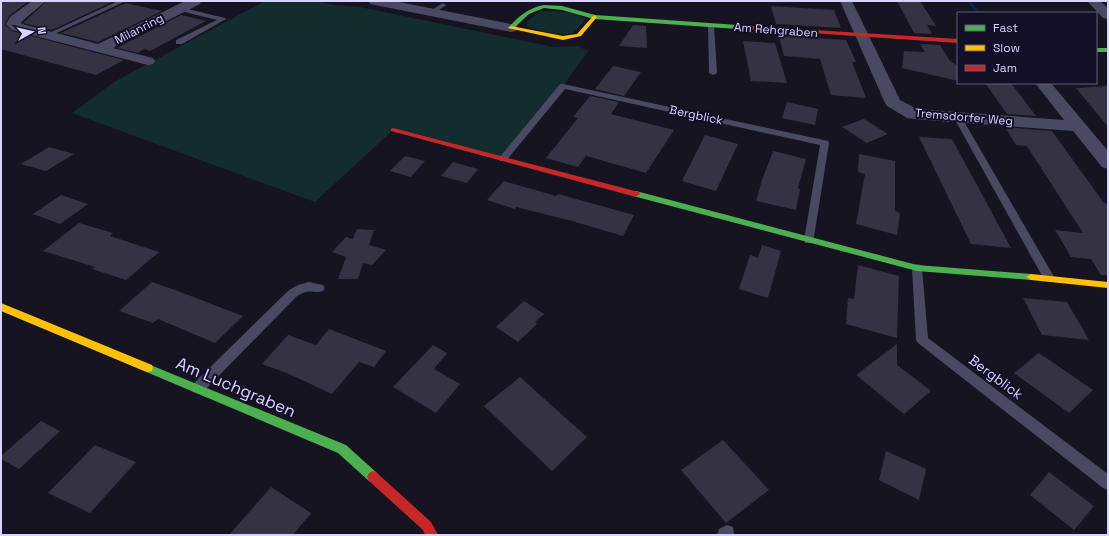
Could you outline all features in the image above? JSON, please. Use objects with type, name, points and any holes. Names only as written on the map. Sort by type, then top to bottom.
[{"type":"street","name":"Milanring","points":[[40,1],[15,20],[13,24],[17,27],[148,61]]},
{"type":"street","name":"Milanring","points":[[100,48],[195,1]]},
{"type":"street","points":[[375,1],[437,8],[511,28],[563,38],[579,34],[594,17]]},
{"type":"street","name":"Tremsdorfer Weg","points":[[846,1],[894,103],[913,114],[1078,126]]},
{"type":"street","points":[[1093,1],[1108,15]]},
{"type":"street","name":"Am Rehgraben","points":[[511,28],[538,4],[585,13],[594,17],[862,36],[957,41]]},
{"type":"street","points":[[1097,50],[1108,50]]},
{"type":"street","points":[[1044,84],[1107,160]]},
{"type":"street","points":[[393,130],[917,268],[1049,278],[1108,285]]},
{"type":"street","name":"Am Luchgraben","points":[[3,310],[198,388],[342,449],[427,526],[432,535]]},
{"type":"lane","points":[[48,35],[123,1]]},
{"type":"lane","name":"Milanring","points":[[178,9],[223,19],[179,42]]},
{"type":"lane","points":[[711,26],[713,73]]},
{"type":"lane","name":"Bergblick","points":[[503,159],[563,86],[824,143],[809,240]]},
{"type":"lane","points":[[958,118],[1049,278]]},
{"type":"lane","name":"Bergblick","points":[[917,268],[922,340],[1108,483]]},
{"type":"lane","points":[[198,388],[293,293],[310,286],[319,288]]},
{"type":"green space","points":[[265,1],[316,1],[334,5],[360,7],[554,47],[578,46],[588,51],[563,86],[503,159],[393,130],[315,202],[72,113],[114,82]]},
{"type":"green space","points":[[540,11],[571,13],[582,17],[585,20],[575,31],[570,34],[546,32],[527,26],[527,22]]},
{"type":"building","points":[[1,1],[29,1],[9,16],[5,24],[12,31],[124,60],[96,75],[1,49]]},
{"type":"building","points":[[47,1],[114,1],[52,30],[23,23]]},
{"type":"building","points":[[897,1],[920,1],[936,26],[927,25],[932,34],[914,33]]},
{"type":"building","points":[[126,3],[162,11],[98,42],[61,33]]},
{"type":"building","points":[[771,6],[834,10],[841,28],[776,24]]},
{"type":"building","points":[[181,15],[206,21],[150,51],[144,49],[138,53],[117,48]]},
{"type":"building","points":[[633,25],[646,26],[647,48],[619,46]]},
{"type":"building","points":[[779,36],[846,40],[856,62],[852,62],[866,98],[831,95],[820,59],[784,56]]},
{"type":"building","points":[[743,41],[775,43],[787,83],[751,81]]},
{"type":"building","points":[[920,44],[940,45],[950,61],[957,65],[957,81],[902,68],[904,51],[925,52]]},
{"type":"building","points":[[613,66],[641,72],[624,96],[595,89]]},
{"type":"building","points":[[986,84],[1012,84],[1036,116],[1007,114]]},
{"type":"building","points":[[1108,86],[1108,127],[1076,88]]},
{"type":"building","points":[[590,96],[619,102],[611,114],[674,130],[646,173],[586,156],[578,167],[546,158],[578,118],[573,117]]},
{"type":"building","points":[[787,102],[818,109],[815,125],[782,118]]},
{"type":"building","points":[[864,119],[888,134],[867,143],[842,127]]},
{"type":"building","points":[[1005,127],[1052,131],[1104,203],[1108,204],[1108,275],[1101,275],[1091,259],[1071,257],[1055,230],[1083,233],[1027,146],[1016,145]]},
{"type":"building","points":[[705,135],[738,144],[716,191],[682,181]]},
{"type":"building","points":[[919,137],[952,139],[1011,248],[971,244]]},
{"type":"building","points":[[49,147],[74,154],[46,171],[21,164]]},
{"type":"building","points":[[773,151],[806,159],[798,188],[800,189],[796,210],[756,201]]},
{"type":"building","points":[[859,154],[895,161],[895,211],[900,213],[897,235],[856,224],[865,174],[858,172]]},
{"type":"building","points":[[405,156],[425,161],[411,177],[390,171]]},
{"type":"building","points":[[453,162],[478,169],[467,183],[441,176]]},
{"type":"building","points":[[504,181],[556,196],[558,194],[634,215],[623,236],[516,207],[515,209],[487,200]]},
{"type":"building","points":[[61,195],[88,204],[60,224],[33,214]]},
{"type":"building","points":[[79,223],[113,233],[110,236],[159,252],[126,280],[92,269],[95,267],[43,251]]},
{"type":"building","points":[[357,229],[374,230],[369,245],[386,250],[372,265],[363,263],[358,279],[338,279],[346,257],[332,252],[346,237],[353,239]]},
{"type":"building","points":[[762,245],[781,251],[768,298],[739,289],[750,255],[758,258]]},
{"type":"building","points":[[858,265],[899,276],[897,338],[846,324],[848,298],[854,299]]},
{"type":"building","points":[[152,282],[243,316],[215,343],[158,319],[153,323],[119,311]]},
{"type":"building","points":[[1023,298],[1067,302],[1089,340],[1042,335]]},
{"type":"building","points":[[524,301],[544,314],[535,322],[537,324],[518,342],[496,327]]},
{"type":"building","points":[[329,329],[386,351],[374,367],[359,362],[332,394],[289,374],[262,364],[288,335],[316,345]]},
{"type":"building","points":[[897,344],[897,365],[931,391],[904,414],[856,375]]},
{"type":"building","points":[[433,345],[447,353],[434,369],[460,384],[436,413],[393,387]]},
{"type":"building","points":[[1039,353],[1093,390],[1069,413],[1014,373]]},
{"type":"building","points":[[520,377],[587,437],[552,471],[484,406]]},
{"type":"building","points":[[41,421],[60,431],[19,469],[1,459],[1,456]]},
{"type":"building","points":[[723,440],[769,490],[726,523],[681,470]]},
{"type":"building","points":[[95,445],[136,462],[90,513],[48,493]]},
{"type":"building","points":[[886,451],[926,469],[919,500],[879,480]]},
{"type":"building","points":[[1049,472],[1094,506],[1074,530],[1030,495]]},
{"type":"building","points":[[271,487],[311,513],[293,535],[229,535]]},
{"type":"waterway","points":[[969,1],[977,12]]},
{"type":"traffic: fast","points":[[511,28],[527,13],[537,8],[544,7],[562,8],[594,17],[752,28]]},
{"type":"traffic: fast","points":[[1097,50],[1108,50]]},
{"type":"traffic: fast","points":[[636,194],[917,268],[1031,277]]},
{"type":"traffic: fast","points":[[148,368],[342,449],[373,477]]},
{"type":"traffic: slow","points":[[511,28],[563,38],[579,35],[594,17]]},
{"type":"traffic: slow","points":[[1031,277],[1108,285]]},
{"type":"traffic: slow","points":[[1,307],[148,368]]},
{"type":"traffic: jam","points":[[752,28],[957,41]]},
{"type":"traffic: jam","points":[[393,130],[636,194]]},
{"type":"traffic: jam","points":[[373,477],[427,526],[432,535]]}]
